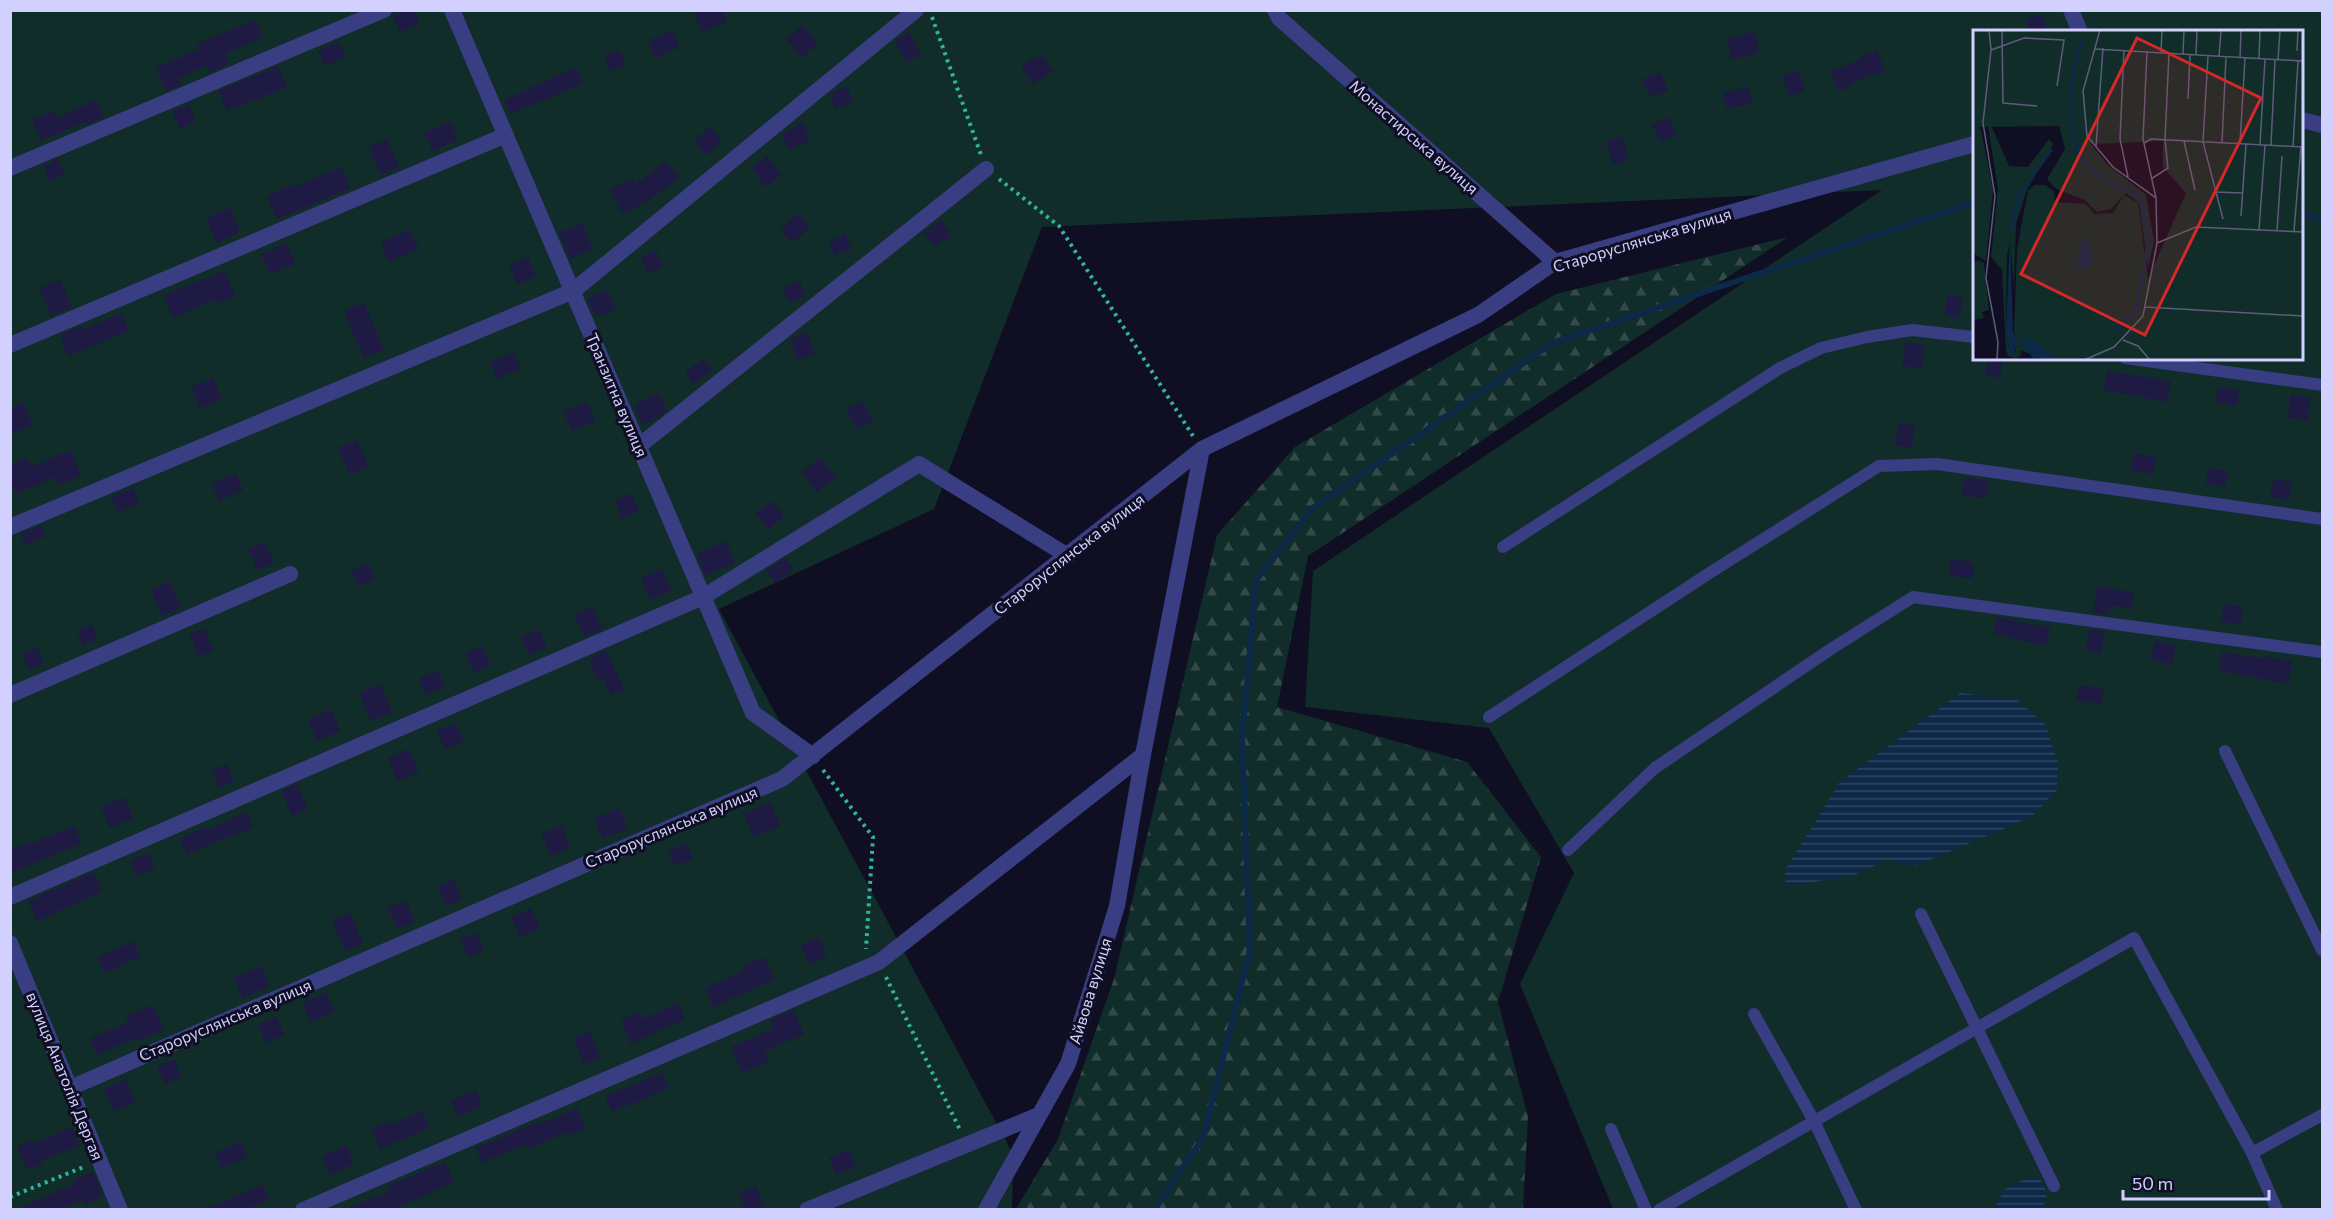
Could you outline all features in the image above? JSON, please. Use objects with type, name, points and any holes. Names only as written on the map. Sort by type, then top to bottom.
[{"type":"street","points":[[10,168],[384,10]]},
{"type":"street","name":"Транзитна вулиця","points":[[452,10],[753,713],[813,756]]},
{"type":"street","points":[[10,527],[573,291],[916,10]]},
{"type":"street","name":"Монастирська вулиця","points":[[1275,10],[1279,18],[1556,262]]},
{"type":"street","points":[[2071,10],[2079,30]]},
{"type":"street","points":[[2303,120],[2322,125]]},
{"type":"street","points":[[10,345],[506,135]]},
{"type":"street","name":"Староруслянська вулиця","points":[[70,1088],[782,779],[1202,449],[1478,315],[1556,262],[1973,144]]},
{"type":"street","points":[[639,446],[986,169]]},
{"type":"street","points":[[303,1209],[872,965],[1143,754],[1202,449]]},
{"type":"street","points":[[10,897],[703,597],[919,464],[1068,556]]},
{"type":"street","points":[[10,695],[290,574]]},
{"type":"street","name":"Айвова вулиця","points":[[986,1209],[1068,1064],[1117,906],[1143,754]]},
{"type":"street","name":"вулиця Анатолія Дергая","points":[[10,943],[17,978],[70,1088],[120,1209]]},
{"type":"street","points":[[807,1209],[1039,1115]]},
{"type":"lane","points":[[1503,547],[1780,368],[1821,348],[1867,337],[1912,330],[1973,337]]},
{"type":"lane","points":[[2140,360],[2322,385]]},
{"type":"lane","points":[[1489,717],[1879,466],[1937,464],[2322,519]]},
{"type":"lane","points":[[1568,850],[1655,768],[1831,649],[1913,597],[2322,652]]},
{"type":"lane","points":[[2225,751],[2322,950]]},
{"type":"lane","points":[[1921,914],[2054,1186]]},
{"type":"lane","points":[[1659,1209],[2134,938],[2252,1152],[2277,1209]]},
{"type":"lane","points":[[1754,1014],[1814,1121],[1856,1209]]},
{"type":"lane","points":[[2252,1152],[2322,1115]]},
{"type":"lane","points":[[1611,1129],[1646,1209]]},
{"type":"path","points":[[930,10],[986,169],[1059,226],[1202,449]]},
{"type":"path","points":[[813,756],[873,837],[872,965],[967,1144]]},
{"type":"path","points":[[10,1197],[100,1160]]},
{"type":"green space","points":[[10,11],[2322,11],[2322,1209],[1613,1209],[1520,984],[1574,873],[1489,728],[1305,707],[1313,571],[1882,190],[1042,227],[934,509],[719,609],[1013,1154],[1012,1209],[11,1209]]},
{"type":"green space","points":[[1788,237],[1308,556],[1277,707],[1467,762],[1541,857],[1498,1002],[1528,1117],[1523,1209],[1016,1209],[1058,1139],[1114,979],[1217,535],[1295,447],[1556,294]]},
{"type":"water","points":[[1960,693],[2017,700],[2045,724],[2058,763],[2057,790],[2031,817],[1916,866],[1887,860],[1852,876],[1786,886],[1785,870],[1840,782]]},
{"type":"water","points":[[2026,1178],[2040,1178],[2047,1193],[2043,1209],[1994,1209],[2004,1190]]},
{"type":"building","points":[[405,10],[414,10],[420,24],[400,32],[393,16]]},
{"type":"building","points":[[693,10],[722,10],[727,22],[702,32]]},
{"type":"building","points":[[2042,14],[2047,30],[2029,30],[2026,19]]},
{"type":"building","points":[[255,20],[263,37],[225,54],[229,64],[210,72],[206,66],[178,79],[181,85],[166,91],[156,68],[199,49],[197,44]]},
{"type":"building","points":[[802,25],[818,43],[802,57],[786,39]]},
{"type":"building","points":[[673,30],[680,47],[655,58],[648,41]]},
{"type":"building","points":[[909,32],[921,55],[906,62],[895,41]]},
{"type":"building","points":[[1755,32],[1759,53],[1731,59],[1727,38]]},
{"type":"building","points":[[339,42],[345,57],[325,66],[318,51]]},
{"type":"building","points":[[619,49],[626,65],[610,72],[604,56]]},
{"type":"building","points":[[1877,50],[1885,71],[1851,83],[1853,86],[1838,91],[1830,71],[1860,60],[1859,57]]},
{"type":"building","points":[[1042,54],[1053,72],[1032,84],[1021,66]]},
{"type":"building","points":[[278,66],[287,87],[227,111],[218,91]]},
{"type":"building","points":[[576,67],[583,84],[510,114],[504,100]]},
{"type":"building","points":[[1799,71],[1805,90],[1789,96],[1782,76]]},
{"type":"building","points":[[1660,72],[1668,90],[1651,97],[1642,80]]},
{"type":"building","points":[[847,86],[853,102],[835,109],[830,94]]},
{"type":"building","points":[[1748,87],[1752,103],[1727,109],[1723,93]]},
{"type":"building","points":[[96,100],[103,117],[86,125],[85,122],[41,141],[32,120],[53,111],[56,118]]},
{"type":"building","points":[[189,104],[196,121],[180,129],[172,111]]},
{"type":"building","points":[[1668,117],[1677,134],[1661,142],[1652,125]]},
{"type":"building","points":[[450,122],[458,140],[432,151],[424,133]]},
{"type":"building","points":[[802,122],[810,140],[789,150],[782,134]]},
{"type":"building","points":[[710,127],[722,141],[706,155],[694,141]]},
{"type":"building","points":[[1622,136],[1629,160],[1613,164],[1606,141]]},
{"type":"building","points":[[387,139],[399,167],[381,175],[368,147]]},
{"type":"building","points":[[767,156],[782,175],[766,187],[752,168]]},
{"type":"building","points":[[58,159],[65,174],[50,181],[43,166]]},
{"type":"building","points":[[666,161],[679,178],[648,201],[623,214],[610,190],[632,178],[636,184]]},
{"type":"building","points":[[341,167],[351,188],[277,219],[267,196],[292,185],[293,188]]},
{"type":"building","points":[[230,208],[240,232],[217,243],[206,218]]},
{"type":"building","points":[[799,214],[810,228],[791,243],[780,229]]},
{"type":"building","points":[[941,220],[951,236],[933,246],[924,232]]},
{"type":"building","points":[[582,223],[593,249],[570,259],[559,233]]},
{"type":"building","points":[[410,230],[419,249],[389,262],[381,242]]},
{"type":"building","points":[[845,234],[852,248],[835,256],[828,242]]},
{"type":"building","points":[[286,243],[295,264],[270,275],[261,254]]},
{"type":"building","points":[[656,250],[663,266],[648,273],[641,257]]},
{"type":"building","points":[[528,257],[536,276],[517,284],[509,265]]},
{"type":"building","points":[[224,271],[236,296],[217,304],[215,299],[173,318],[163,296]]},
{"type":"building","points":[[60,279],[72,307],[51,316],[39,288]]},
{"type":"building","points":[[800,281],[806,296],[789,303],[783,287]]},
{"type":"building","points":[[607,290],[616,309],[596,317],[587,298]]},
{"type":"building","points":[[1948,294],[1963,297],[1959,318],[1944,315]]},
{"type":"building","points":[[364,303],[384,350],[364,358],[344,311]]},
{"type":"building","points":[[121,313],[129,331],[68,356],[60,335],[81,326],[82,330]]},
{"type":"building","points":[[807,332],[815,354],[797,360],[790,339]]},
{"type":"building","points":[[1906,342],[1925,345],[1921,369],[1902,365]]},
{"type":"building","points":[[514,352],[521,368],[497,379],[490,362]]},
{"type":"building","points":[[703,359],[712,371],[693,384],[685,372]]},
{"type":"building","points":[[1988,360],[2003,360],[2000,378],[1985,375]]},
{"type":"building","points":[[2107,371],[2171,381],[2167,402],[2104,390]]},
{"type":"building","points":[[213,378],[222,399],[200,408],[191,387]]},
{"type":"building","points":[[2218,387],[2239,390],[2236,406],[2216,402]]},
{"type":"building","points":[[659,393],[667,411],[643,426],[634,404]]},
{"type":"building","points":[[2291,394],[2311,398],[2307,421],[2287,417]]},
{"type":"building","points":[[862,401],[873,420],[856,429],[846,410]]},
{"type":"building","points":[[23,402],[33,425],[10,435],[10,408]]},
{"type":"building","points":[[587,402],[595,421],[572,431],[564,412]]},
{"type":"building","points":[[1899,423],[1915,426],[1911,448],[1895,445]]},
{"type":"building","points":[[357,440],[369,467],[350,475],[338,448]]},
{"type":"building","points":[[71,450],[81,475],[59,485],[55,477],[16,494],[10,483],[10,465],[27,457],[31,467]]},
{"type":"building","points":[[2134,453],[2156,457],[2153,474],[2131,471]]},
{"type":"building","points":[[822,458],[836,478],[816,492],[802,471]]},
{"type":"building","points":[[2208,468],[2228,471],[2225,487],[2206,484]]},
{"type":"building","points":[[236,473],[243,490],[219,501],[212,484]]},
{"type":"building","points":[[1965,477],[1989,482],[1986,499],[1962,495]]},
{"type":"building","points":[[2274,479],[2292,482],[2289,500],[2270,497]]},
{"type":"building","points":[[133,488],[139,503],[118,512],[111,497]]},
{"type":"building","points":[[631,493],[639,511],[622,519],[615,501]]},
{"type":"building","points":[[773,501],[784,517],[768,529],[756,513]]},
{"type":"building","points":[[41,525],[46,536],[25,545],[20,534]]},
{"type":"building","points":[[726,541],[735,563],[706,576],[696,554]]},
{"type":"building","points":[[265,542],[274,563],[257,570],[248,549]]},
{"type":"building","points":[[786,558],[794,569],[775,583],[766,570]]},
{"type":"building","points":[[1951,559],[1975,563],[1972,579],[1949,575]]},
{"type":"building","points":[[368,563],[375,579],[358,586],[351,571]]},
{"type":"building","points":[[662,569],[672,591],[650,600],[641,578]]},
{"type":"building","points":[[170,581],[181,608],[162,616],[151,590]]},
{"type":"building","points":[[2097,586],[2134,593],[2132,609],[2110,605],[2108,615],[2093,613]]},
{"type":"building","points":[[2224,604],[2243,607],[2240,625],[2221,621]]},
{"type":"building","points":[[593,607],[603,629],[584,637],[574,615]]},
{"type":"building","points":[[1997,617],[2050,628],[2047,646],[1994,634]]},
{"type":"building","points":[[92,624],[98,639],[83,645],[77,631]]},
{"type":"building","points":[[204,628],[214,650],[199,656],[189,634]]},
{"type":"building","points":[[2090,629],[2105,631],[2101,654],[2086,651]]},
{"type":"building","points":[[539,630],[547,648],[529,655],[521,637]]},
{"type":"building","points":[[2154,641],[2176,645],[2172,664],[2151,660]]},
{"type":"building","points":[[482,646],[491,666],[474,673],[465,653]]},
{"type":"building","points":[[37,647],[44,663],[29,670],[22,654]]},
{"type":"building","points":[[606,650],[624,690],[611,696],[603,678],[598,681],[589,662],[594,660],[593,656]]},
{"type":"building","points":[[2222,652],[2292,661],[2288,684],[2219,671]]},
{"type":"building","points":[[438,670],[445,687],[426,695],[419,679]]},
{"type":"building","points":[[380,684],[392,712],[371,721],[359,693]]},
{"type":"building","points":[[2079,685],[2104,689],[2101,704],[2076,700]]},
{"type":"building","points":[[331,710],[340,731],[317,741],[308,720]]},
{"type":"building","points":[[456,723],[464,741],[445,749],[437,731]]},
{"type":"building","points":[[409,749],[419,772],[398,781],[388,758]]},
{"type":"building","points":[[227,764],[234,781],[219,788],[212,770]]},
{"type":"building","points":[[297,784],[308,809],[292,816],[281,791]]},
{"type":"building","points":[[124,797],[133,818],[110,828],[101,807]]},
{"type":"building","points":[[770,802],[780,826],[754,837],[744,814]]},
{"type":"building","points":[[619,808],[628,828],[603,839],[594,818]]},
{"type":"building","points":[[246,812],[253,828],[187,854],[180,838],[206,827],[207,830]]},
{"type":"building","points":[[561,825],[570,847],[551,856],[541,834]]},
{"type":"building","points":[[74,826],[82,843],[10,873],[10,850]]},
{"type":"building","points":[[687,843],[693,858],[675,866],[668,851]]},
{"type":"building","points":[[148,853],[155,868],[136,876],[130,861]]},
{"type":"building","points":[[94,872],[102,892],[37,921],[28,901]]},
{"type":"building","points":[[453,879],[462,900],[446,906],[438,886]]},
{"type":"building","points":[[406,901],[415,921],[397,929],[388,908]]},
{"type":"building","points":[[531,908],[540,928],[520,937],[511,917]]},
{"type":"building","points":[[350,913],[363,943],[345,951],[332,921]]},
{"type":"building","points":[[476,932],[484,951],[469,958],[460,939]]},
{"type":"building","points":[[819,937],[827,956],[809,964],[801,945]]},
{"type":"building","points":[[134,941],[140,957],[104,973],[97,958]]},
{"type":"building","points":[[764,957],[774,980],[713,1007],[705,988],[744,971],[742,966]]},
{"type":"building","points":[[261,966],[270,986],[243,998],[234,978]]},
{"type":"building","points":[[326,993],[334,1012],[311,1022],[303,1003]]},
{"type":"building","points":[[678,1003],[685,1019],[631,1044],[621,1020],[640,1012],[643,1019]]},
{"type":"building","points":[[153,1005],[164,1030],[137,1041],[136,1038],[97,1055],[90,1039],[129,1022],[126,1016]]},
{"type":"building","points":[[793,1010],[804,1034],[764,1051],[769,1061],[742,1073],[731,1047],[774,1029],[770,1020]]},
{"type":"building","points":[[276,1016],[284,1035],[266,1043],[258,1024]]},
{"type":"building","points":[[590,1031],[601,1057],[584,1064],[573,1038]]},
{"type":"building","points":[[174,1059],[181,1077],[165,1084],[157,1067]]},
{"type":"building","points":[[662,1073],[669,1088],[612,1112],[605,1096]]},
{"type":"building","points":[[126,1079],[136,1102],[114,1111],[104,1089]]},
{"type":"building","points":[[476,1090],[483,1106],[458,1117],[451,1101]]},
{"type":"building","points":[[577,1108],[586,1128],[570,1135],[568,1132],[528,1149],[525,1144],[482,1163],[476,1148]]},
{"type":"building","points":[[422,1111],[429,1128],[380,1149],[371,1129],[390,1121],[391,1125]]},
{"type":"building","points":[[72,1127],[80,1145],[41,1161],[42,1164],[27,1170],[17,1146],[31,1140],[33,1144]]},
{"type":"building","points":[[241,1141],[247,1157],[221,1168],[215,1153]]},
{"type":"building","points":[[346,1145],[354,1164],[330,1175],[322,1156]]},
{"type":"building","points":[[849,1149],[856,1166],[836,1175],[829,1158]]},
{"type":"building","points":[[445,1162],[454,1182],[394,1209],[347,1209],[389,1191],[388,1186]]},
{"type":"building","points":[[93,1172],[103,1196],[84,1205],[82,1200],[61,1209],[16,1209],[75,1184],[73,1180]]},
{"type":"building","points":[[263,1185],[269,1199],[246,1209],[206,1209]]},
{"type":"building","points":[[756,1186],[764,1204],[745,1209],[738,1193]]},
{"type":"waterway","points":[[1154,1210],[1203,1138],[1250,950],[1242,739],[1256,580],[1313,508],[1554,342],[1973,202]]},
{"type":"waterway","points":[[2303,212],[2322,221]]}]
